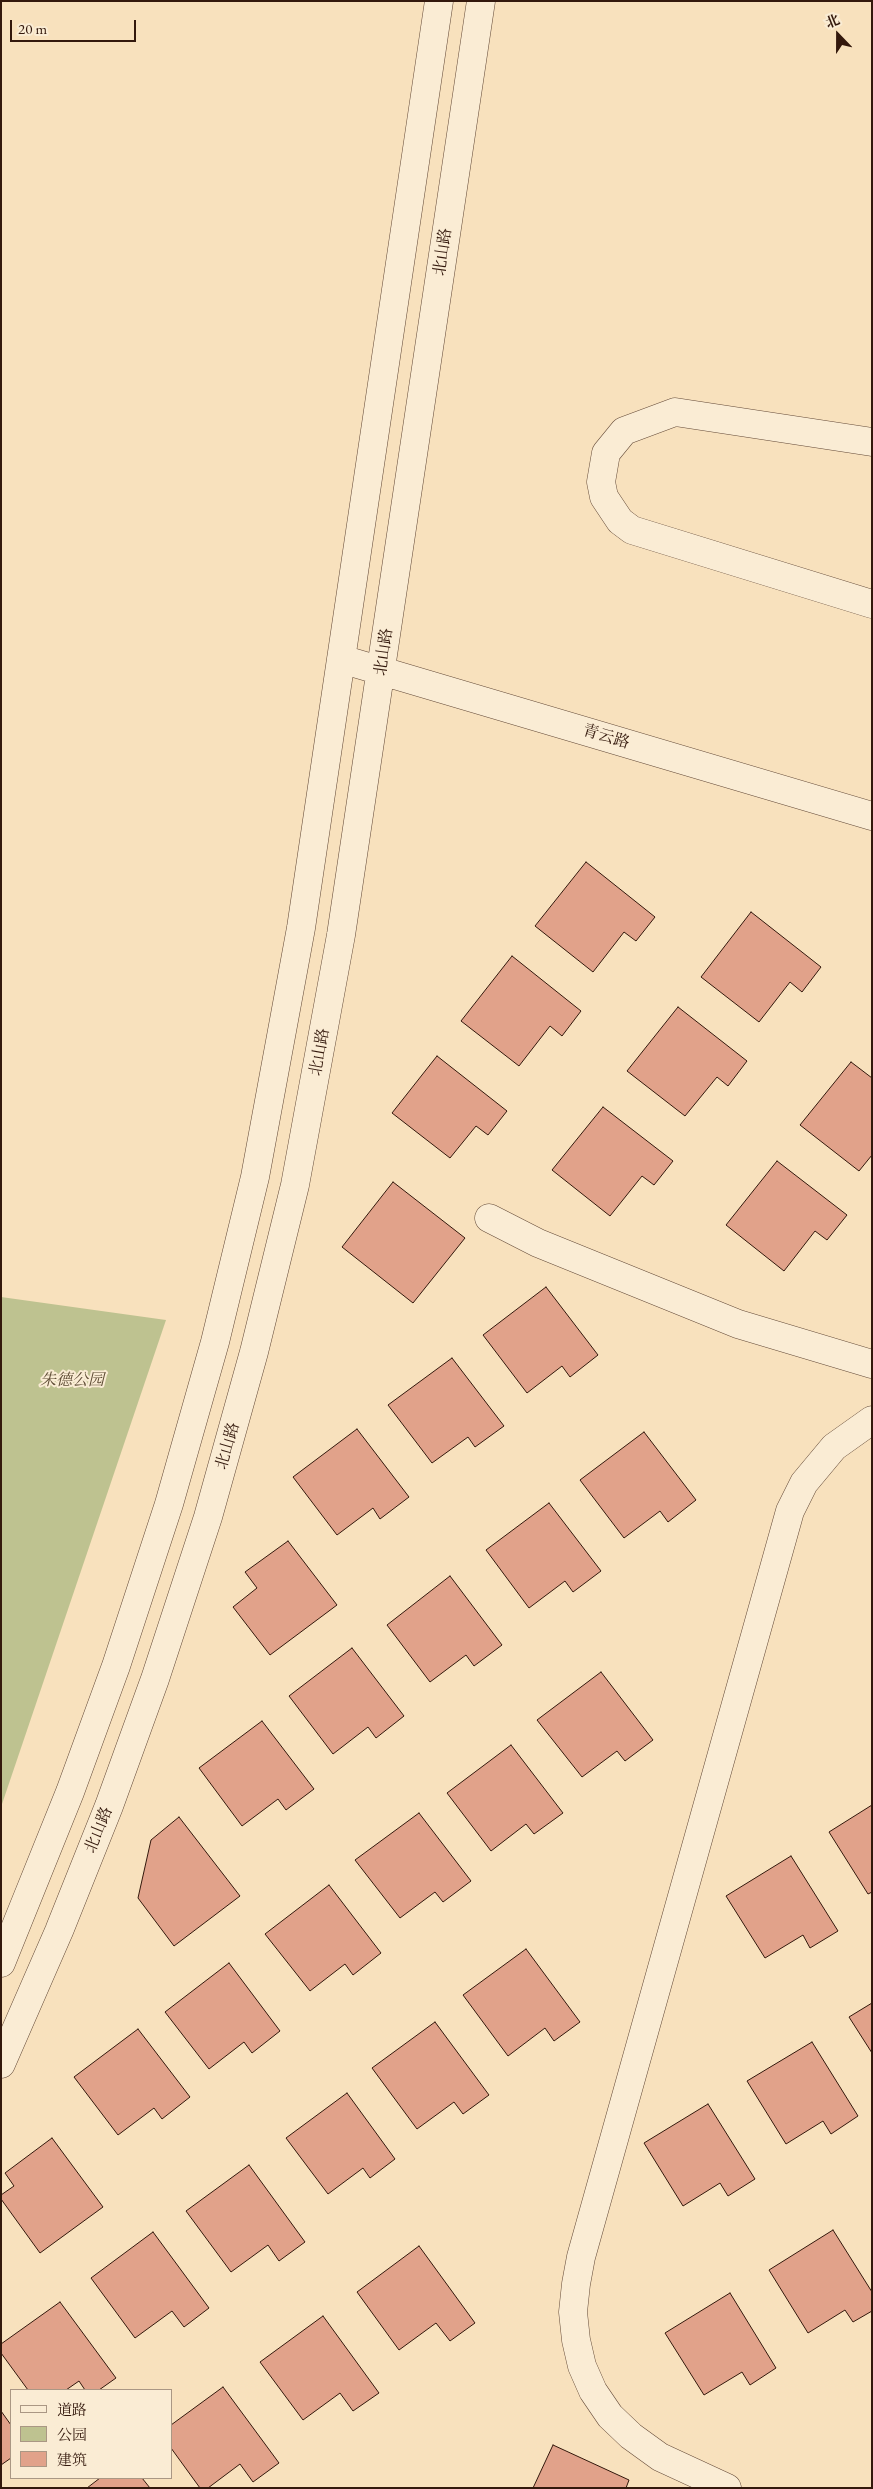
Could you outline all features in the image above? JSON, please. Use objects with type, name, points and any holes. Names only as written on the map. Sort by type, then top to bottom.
[{"type":"street","points":[[1,1963],[70,1792],[116,1666],[168,1504],[215,1342],[255,1177],[301,928],[439,1]]},
{"type":"street","name":"北山路","points":[[1,2064],[59,1931],[102,1824],[155,1679],[208,1517],[254,1352],[300,1156],[341,934],[481,1]]},
{"type":"street","points":[[872,442],[675,412],[624,431],[606,454],[601,482],[604,497],[620,521],[632,530],[872,604]]},
{"type":"street","name":"青云路","points":[[341,659],[872,816]]},
{"type":"street","points":[[489,1218],[538,1243],[738,1324],[872,1364]]},
{"type":"street","points":[[728,2488],[660,2457],[631,2436],[610,2416],[593,2392],[582,2366],[576,2340],[573,2312],[576,2284],[790,1511],[804,1484],[834,1447],[872,1420]]},
{"type":"green space","name":"朱德公园","points":[[1,1297],[166,1320],[1,1807]]},
{"type":"building","points":[[586,862],[655,917],[636,941],[624,932],[593,972],[535,926]]},
{"type":"building","points":[[751,912],[821,967],[802,992],[790,982],[759,1022],[701,977]]},
{"type":"building","points":[[512,956],[581,1011],[562,1036],[550,1026],[519,1066],[461,1021]]},
{"type":"building","points":[[678,1007],[747,1061],[728,1086],[717,1077],[685,1116],[627,1071]]},
{"type":"building","points":[[437,1056],[507,1111],[488,1135],[476,1126],[450,1158],[392,1113]]},
{"type":"building","points":[[851,1062],[872,1078],[872,1155],[859,1171],[800,1125]]},
{"type":"building","points":[[603,1107],[673,1161],[654,1185],[642,1176],[610,1216],[552,1170]]},
{"type":"building","points":[[777,1161],[847,1215],[827,1240],[815,1231],[784,1271],[726,1225]]},
{"type":"building","points":[[393,1182],[465,1238],[413,1303],[342,1247]]},
{"type":"building","points":[[546,1287],[598,1355],[570,1377],[562,1366],[527,1393],[483,1335]]},
{"type":"building","points":[[452,1358],[504,1426],[475,1447],[468,1437],[432,1463],[388,1405]]},
{"type":"building","points":[[357,1429],[409,1497],[380,1519],[373,1508],[337,1535],[293,1477]]},
{"type":"building","points":[[644,1432],[696,1500],[668,1522],[660,1511],[624,1538],[580,1480]]},
{"type":"building","points":[[549,1503],[601,1571],[573,1592],[565,1581],[529,1608],[486,1550]]},
{"type":"building","points":[[288,1541],[337,1605],[270,1655],[233,1607],[257,1588],[245,1572]]},
{"type":"building","points":[[450,1576],[502,1645],[474,1666],[466,1655],[430,1682],[387,1625]]},
{"type":"building","points":[[352,1648],[404,1716],[376,1738],[368,1727],[333,1754],[289,1696]]},
{"type":"building","points":[[601,1672],[653,1740],[625,1761],[617,1751],[582,1777],[537,1720]]},
{"type":"building","points":[[262,1721],[314,1789],[286,1810],[278,1799],[242,1826],[199,1768]]},
{"type":"building","points":[[511,1745],[563,1813],[534,1834],[526,1824],[491,1851],[447,1793]]},
{"type":"building","points":[[872,1805],[872,1892],[868,1894],[829,1832]]},
{"type":"building","points":[[419,1813],[471,1881],[443,1902],[435,1892],[400,1918],[355,1860]]},
{"type":"building","points":[[179,1817],[240,1896],[174,1946],[138,1898],[151,1840]]},
{"type":"building","points":[[791,1856],[838,1931],[810,1948],[803,1935],[765,1958],[726,1896]]},
{"type":"building","points":[[329,1885],[381,1953],[353,1975],[345,1964],[310,1991],[265,1934]]},
{"type":"building","points":[[526,1949],[580,2022],[554,2041],[545,2028],[508,2056],[463,1995]]},
{"type":"building","points":[[229,1963],[280,2031],[252,2053],[244,2042],[209,2069],[165,2012]]},
{"type":"building","points":[[872,2003],[872,2053],[849,2017]]},
{"type":"building","points":[[435,2022],[489,2095],[463,2114],[454,2102],[417,2129],[372,2068]]},
{"type":"building","points":[[138,2029],[190,2097],[162,2119],[154,2108],[118,2135],[74,2077]]},
{"type":"building","points":[[812,2042],[858,2116],[831,2134],[823,2121],[786,2144],[747,2081]]},
{"type":"building","points":[[347,2093],[395,2159],[370,2178],[363,2168],[328,2194],[286,2138]]},
{"type":"building","points":[[708,2104],[755,2179],[728,2196],[720,2183],[683,2206],[644,2143]]},
{"type":"building","points":[[52,2138],[103,2207],[40,2253],[1,2199],[1,2195],[14,2186],[5,2173]]},
{"type":"building","points":[[249,2165],[305,2242],[279,2261],[268,2245],[231,2272],[186,2211]]},
{"type":"building","points":[[833,2230],[872,2292],[872,2311],[853,2322],[845,2310],[808,2333],[769,2270]]},
{"type":"building","points":[[153,2232],[209,2308],[184,2327],[172,2311],[135,2338],[91,2278]]},
{"type":"building","points":[[419,2246],[475,2323],[450,2341],[436,2323],[399,2350],[357,2292]]},
{"type":"building","points":[[730,2293],[776,2368],[750,2385],[742,2372],[704,2395],[665,2333]]},
{"type":"building","points":[[60,2302],[116,2378],[100,2389],[84,2389],[79,2381],[67,2389],[27,2389],[1,2353],[1,2344]]},
{"type":"building","points":[[323,2316],[379,2393],[353,2411],[340,2393],[303,2420],[260,2362]]},
{"type":"building","points":[[223,2387],[279,2463],[253,2482],[240,2464],[208,2488],[200,2488],[172,2449],[172,2424]]},
{"type":"building","points":[[1,2411],[10,2424],[10,2459],[1,2465]]},
{"type":"building","points":[[553,2445],[629,2480],[626,2488],[533,2488]]},
{"type":"building","points":[[99,2479],[143,2479],[150,2488],[87,2488]]}]
